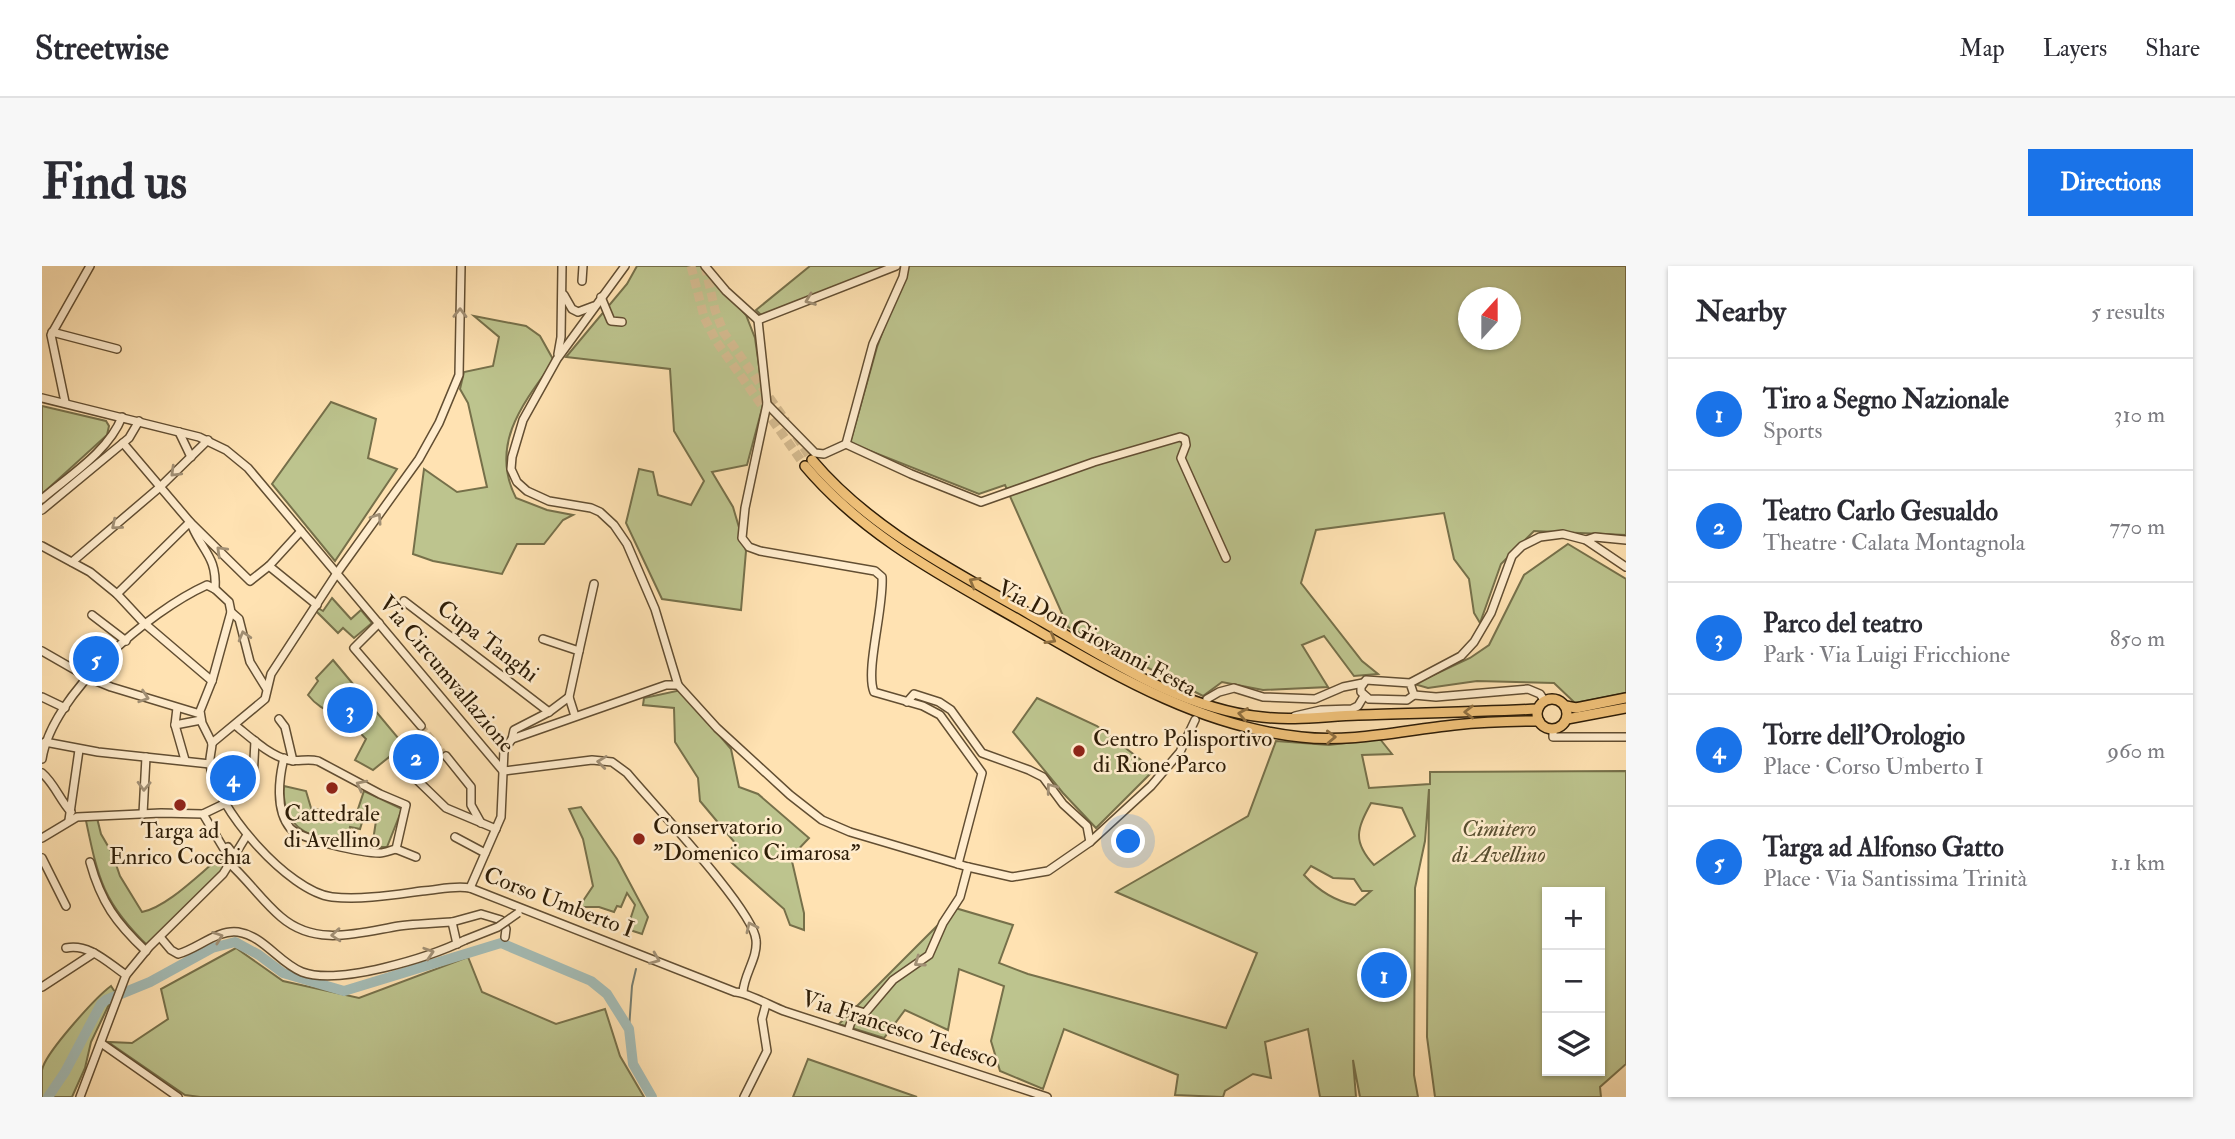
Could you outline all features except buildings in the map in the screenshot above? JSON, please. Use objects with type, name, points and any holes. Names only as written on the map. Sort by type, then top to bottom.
[{"type":"main road","name":"Via Don Giovanni Festa","points":[[1538,709],[1263,718],[1202,704],[1160,687],[1124,668],[902,540],[809,463],[830,496],[896,547],[950,581],[1093,662],[1192,711],[1240,726],[1302,738],[1392,734],[1453,725],[1539,721]]},
{"type":"main road","points":[[1626,698],[1576,708],[1566,706],[1559,699],[1545,700],[1538,709],[1539,721],[1545,727],[1553,729],[1561,726],[1567,719],[1626,708]]},
{"type":"main road","points":[[1566,706],[1567,719]]},
{"type":"street","points":[[65,402],[48,334],[90,266]]},
{"type":"street","points":[[212,743],[265,699],[271,674],[337,573],[419,460],[439,423],[459,375],[461,266]]},
{"type":"street","points":[[557,359],[561,337],[562,266]]},
{"type":"street","points":[[582,281],[583,266]]},
{"type":"street","points":[[625,266],[557,359],[523,420],[511,469],[517,482],[527,491],[549,501],[591,508],[600,512],[614,525],[627,544],[655,609],[678,685],[717,728],[790,795],[822,820],[850,832],[968,867],[1012,877],[1040,874],[1090,842],[1151,786],[1180,752],[1195,720]]},
{"type":"street","points":[[705,266],[726,291],[758,320],[767,404],[745,508],[742,538],[749,547],[760,551],[875,571],[882,577],[879,624],[870,683],[874,692],[923,706],[940,715],[982,773],[958,864]]},
{"type":"street","points":[[758,320],[896,266]]},
{"type":"street","points":[[846,444],[873,344],[903,277],[905,266]]},
{"type":"street","points":[[562,291],[566,301],[578,312],[594,306]]},
{"type":"street","points":[[601,297],[611,321],[622,322]]},
{"type":"street","points":[[48,334],[117,349]]},
{"type":"street","name":"Via Circumvallazione","points":[[42,398],[208,440],[226,450],[248,468],[503,771],[592,760],[612,762],[622,768],[722,885],[750,922],[756,948],[743,992]]},
{"type":"street","points":[[767,404],[815,453],[824,454],[846,444],[981,502],[1094,462],[1180,437],[1185,439],[1186,445],[1181,457],[1226,558]]},
{"type":"street","points":[[42,499],[96,454],[112,437],[122,417]]},
{"type":"street","points":[[42,510],[122,443],[136,430],[139,421]]},
{"type":"street","points":[[179,432],[191,457]]},
{"type":"street","points":[[72,562],[160,487],[208,440]]},
{"type":"street","points":[[122,443],[190,522],[250,581],[269,566],[302,531]]},
{"type":"street","points":[[190,522],[211,556],[216,576],[215,589]]},
{"type":"street","points":[[117,594],[190,522]]},
{"type":"street","points":[[1207,699],[1234,688],[1263,697],[1315,699],[1342,687],[1371,680],[1410,683],[1461,656],[1474,642],[1491,612],[1512,556],[1522,546],[1541,537],[1563,534],[1586,540],[1626,567]]},
{"type":"street","points":[[1586,540],[1595,537],[1626,540]]},
{"type":"street","points":[[42,546],[90,572],[212,681]]},
{"type":"street","points":[[269,566],[317,605]]},
{"type":"street","points":[[575,716],[569,697],[594,584]]},
{"type":"street","points":[[42,759],[45,742],[65,708],[89,678],[144,623],[207,585],[229,602],[231,612],[201,717],[212,743],[210,764],[79,750],[45,742]]},
{"type":"street","name":"Cupa Tanghi","points":[[404,601],[550,712]]},
{"type":"street","points":[[231,612],[239,619],[250,662],[266,688]]},
{"type":"street","points":[[92,615],[126,640]]},
{"type":"street","points":[[379,623],[354,648],[421,726]]},
{"type":"street","points":[[543,639],[579,651]]},
{"type":"street","points":[[42,651],[89,678],[201,717]]},
{"type":"street","points":[[1363,683],[1361,692],[1369,699],[1406,700],[1414,695],[1436,697],[1528,689],[1540,694],[1545,700]]},
{"type":"street","points":[[1410,683],[1414,695]]},
{"type":"street","points":[[512,739],[666,685],[678,685]]},
{"type":"street","points":[[907,702],[914,694],[939,702],[951,710],[982,753],[1030,770],[1043,778],[1063,804],[1087,826],[1090,842]]},
{"type":"street","points":[[1288,718],[1321,710],[1352,709],[1358,706],[1364,696]]},
{"type":"street","points":[[42,697],[65,708]]},
{"type":"street","points":[[470,888],[501,817],[504,750],[512,739],[514,730],[550,712],[569,697]]},
{"type":"street","points":[[177,708],[175,725],[185,760]]},
{"type":"street","points":[[175,725],[201,717]]},
{"type":"street","points":[[279,719],[285,727],[293,761]]},
{"type":"street","points":[[235,725],[284,758],[293,761],[307,758],[318,761],[373,791],[406,805],[396,849]]},
{"type":"street","points":[[1553,729],[1553,737],[1626,737]]},
{"type":"street","points":[[253,779],[255,741]]},
{"type":"street","points":[[69,805],[79,750]]},
{"type":"street","points":[[446,756],[471,787],[471,804],[482,824]]},
{"type":"street","points":[[143,814],[146,757]]},
{"type":"street","points":[[284,758],[280,774],[280,796],[284,818],[291,830],[314,840],[337,845],[382,853],[396,849],[416,857]]},
{"type":"street","name":"Corso Umberto I","points":[[210,764],[226,803],[247,835],[285,873],[329,897],[377,897],[456,887],[470,888],[520,911],[735,992],[743,992]]},
{"type":"street","points":[[42,773],[69,805],[73,819]]},
{"type":"street","points":[[415,778],[446,808],[496,829]]},
{"type":"street","points":[[42,838],[73,819],[180,811],[203,814],[226,803]]},
{"type":"street","points":[[203,814],[224,849],[228,847],[234,855]]},
{"type":"street","points":[[80,1097],[125,975],[223,874],[247,835]]},
{"type":"street","points":[[455,837],[485,853]]},
{"type":"street","points":[[42,858],[66,906]]},
{"type":"street","points":[[90,862],[102,898],[113,917],[146,951]]},
{"type":"street","points":[[229,863],[282,918],[302,932],[334,937],[408,925],[452,922],[481,914],[499,919],[506,929],[505,937]]},
{"type":"street","points":[[848,1031],[855,1010],[866,1013],[893,980],[929,955],[960,897],[968,867]]},
{"type":"street","points":[[160,937],[178,954],[236,931],[252,936],[302,972],[324,976],[368,971],[461,942],[498,927],[520,911]]},
{"type":"street","points":[[452,922],[461,942]]},
{"type":"street","points":[[66,948],[76,946],[94,953],[125,975]]},
{"type":"street","points":[[42,987],[94,953]]},
{"type":"street","name":"Via Francesco Tedesco","points":[[743,992],[766,1004],[1047,1097]]},
{"type":"street","points":[[744,1097],[767,1051],[762,1019],[766,1004]]},
{"type":"street","points":[[100,1043],[178,1097]]},
{"type":"green space","points":[[637,266],[703,266],[746,315],[755,338],[764,401],[747,465],[712,472],[733,507],[746,551],[741,610],[662,599],[626,523],[639,469],[653,472],[658,495],[691,505],[704,481],[674,431],[670,369],[566,357],[627,284]]},
{"type":"green space","points":[[810,266],[887,266],[762,316],[756,310]]},
{"type":"green space","points":[[907,266],[1626,266],[1626,535],[1534,531],[1501,564],[1480,623],[1474,613],[1469,579],[1454,559],[1444,513],[1316,530],[1301,583],[1362,661],[1378,674],[1354,676],[1324,636],[1302,645],[1328,687],[1263,690],[1222,682],[1203,696],[1068,627],[1005,485],[979,494],[850,443],[877,347]]},
{"type":"green space","points":[[474,316],[526,326],[540,336],[554,361],[531,393],[513,425],[506,460],[516,498],[547,510],[573,515],[563,520],[544,544],[517,544],[502,574],[433,561],[413,554],[424,469],[457,492],[487,487],[468,403],[460,389],[464,372],[493,366],[499,337]]},
{"type":"green space","points":[[331,402],[376,419],[368,458],[397,469],[335,561],[272,484]]},
{"type":"green space","points":[[42,406],[106,421],[109,426],[107,435],[42,494]]},
{"type":"green space","points":[[1568,544],[1626,579],[1626,693],[1575,703],[1554,683],[1477,681],[1428,688],[1414,684],[1470,658],[1489,645],[1524,575]]},
{"type":"green space","points":[[332,598],[351,619],[361,610],[372,623],[354,638],[343,628],[338,633],[316,611],[318,608],[323,611]]},
{"type":"green space","points":[[333,660],[404,745],[373,770],[355,760],[366,739],[348,721],[321,707],[308,695],[318,681],[316,678]]},
{"type":"green space","points":[[681,690],[731,749],[739,787],[758,794],[809,838],[791,857],[804,913],[804,930],[790,925],[784,909],[724,856],[736,844],[700,801],[698,778],[675,742],[674,708],[643,705],[644,698]]},
{"type":"green space","name":"Centro Polisportivo di Rione Parco","points":[[1037,698],[1097,726],[1154,770],[1096,828],[1013,732]]},
{"type":"green space","name":"Cimitero di Avellino","points":[[1380,739],[1392,754],[1362,755],[1369,788],[1430,784],[1430,772],[1626,771],[1626,1064],[1600,1087],[1601,1097],[1435,1097],[1427,1037],[1429,789],[1425,841],[1415,888],[1414,1075],[1418,1097],[1360,1097],[1353,1060],[1356,1097],[1320,1097],[1308,1029],[1265,1042],[1271,1078],[1253,1074],[1225,1091],[1223,1097],[1175,1095],[1178,1075],[1064,1029],[1043,1089],[1000,1071],[991,1041],[1004,986],[959,969],[948,1030],[905,1010],[884,1038],[839,1024],[955,908],[1013,925],[999,963],[1028,974],[1226,1028],[1257,953],[1116,892],[1248,816],[1276,741],[1329,745]],"holes":[[[1371,803],[1402,808],[1415,836],[1374,865],[1360,842],[1362,820]],[[1311,866],[1333,878],[1354,879],[1362,891],[1371,891],[1355,905],[1340,901],[1304,875]]]},
{"type":"green space","points":[[284,786],[306,791],[311,808],[355,818],[364,791],[402,809],[387,847],[372,847],[376,821],[363,819],[360,829],[350,827],[346,844],[310,834],[295,824],[286,808]]},
{"type":"green space","points":[[581,807],[617,859],[648,917],[642,934],[627,929],[635,905],[627,893],[621,907],[617,906],[614,912],[599,907],[581,907],[577,910],[593,886],[583,839],[569,809]]},
{"type":"green space","points":[[85,816],[97,818],[101,834],[112,853],[120,876],[142,912],[162,904],[218,859],[229,863],[149,947],[121,916],[104,888]]},
{"type":"green space","points":[[236,948],[283,981],[359,998],[468,957],[482,992],[556,1024],[605,1009],[620,1056],[644,1097],[200,1097],[185,1095],[108,1042],[132,1043],[168,1019],[161,989]]},
{"type":"green space","points":[[111,986],[115,992],[91,1042],[85,1068],[72,1097],[42,1097],[42,1070],[45,1062],[72,1026]]},
{"type":"green space","points":[[808,1059],[917,1097],[793,1097]]},
{"type":"waterway","points":[[48,1097],[65,1072],[101,1004],[150,982],[212,948],[235,942],[259,955],[283,973],[344,991],[501,943],[591,981],[607,994],[629,1029],[633,1064],[652,1097]]},
{"type":"waterway","points":[[629,1029],[636,969]]},
{"type":"tunnel","points":[[691,266],[704,317],[716,341],[805,466]]},
{"type":"tunnel","points":[[705,266],[715,310],[724,333],[786,421]]},
{"type":"tunnel","points":[[796,436],[812,460]]},
{"type":"tunnel","points":[[421,726],[446,756]]},
{"type":"place","name":"Targa ad Alfonso Gatto","points":[[96,659]]},
{"type":"place","name":"Parco del teatro","points":[[350,710]]},
{"type":"place","name":"Centro Polisportivo di Rione Parco","points":[[1079,751]]},
{"type":"place","name":"Teatro Carlo Gesualdo","points":[[416,757]]},
{"type":"place","name":"Torre dell'Orologio","points":[[233,778]]},
{"type":"place","name":"Cattedrale di Avellino","points":[[332,788]]},
{"type":"place","name":"Targa ad Enrico Cocchia","points":[[180,805]]},
{"type":"place","name":"Conservatorio \"Domenico Cimarosa\"","points":[[639,839]]},
{"type":"place","name":"Tiro a Segno Nazionale","points":[[1384,975]]}]
